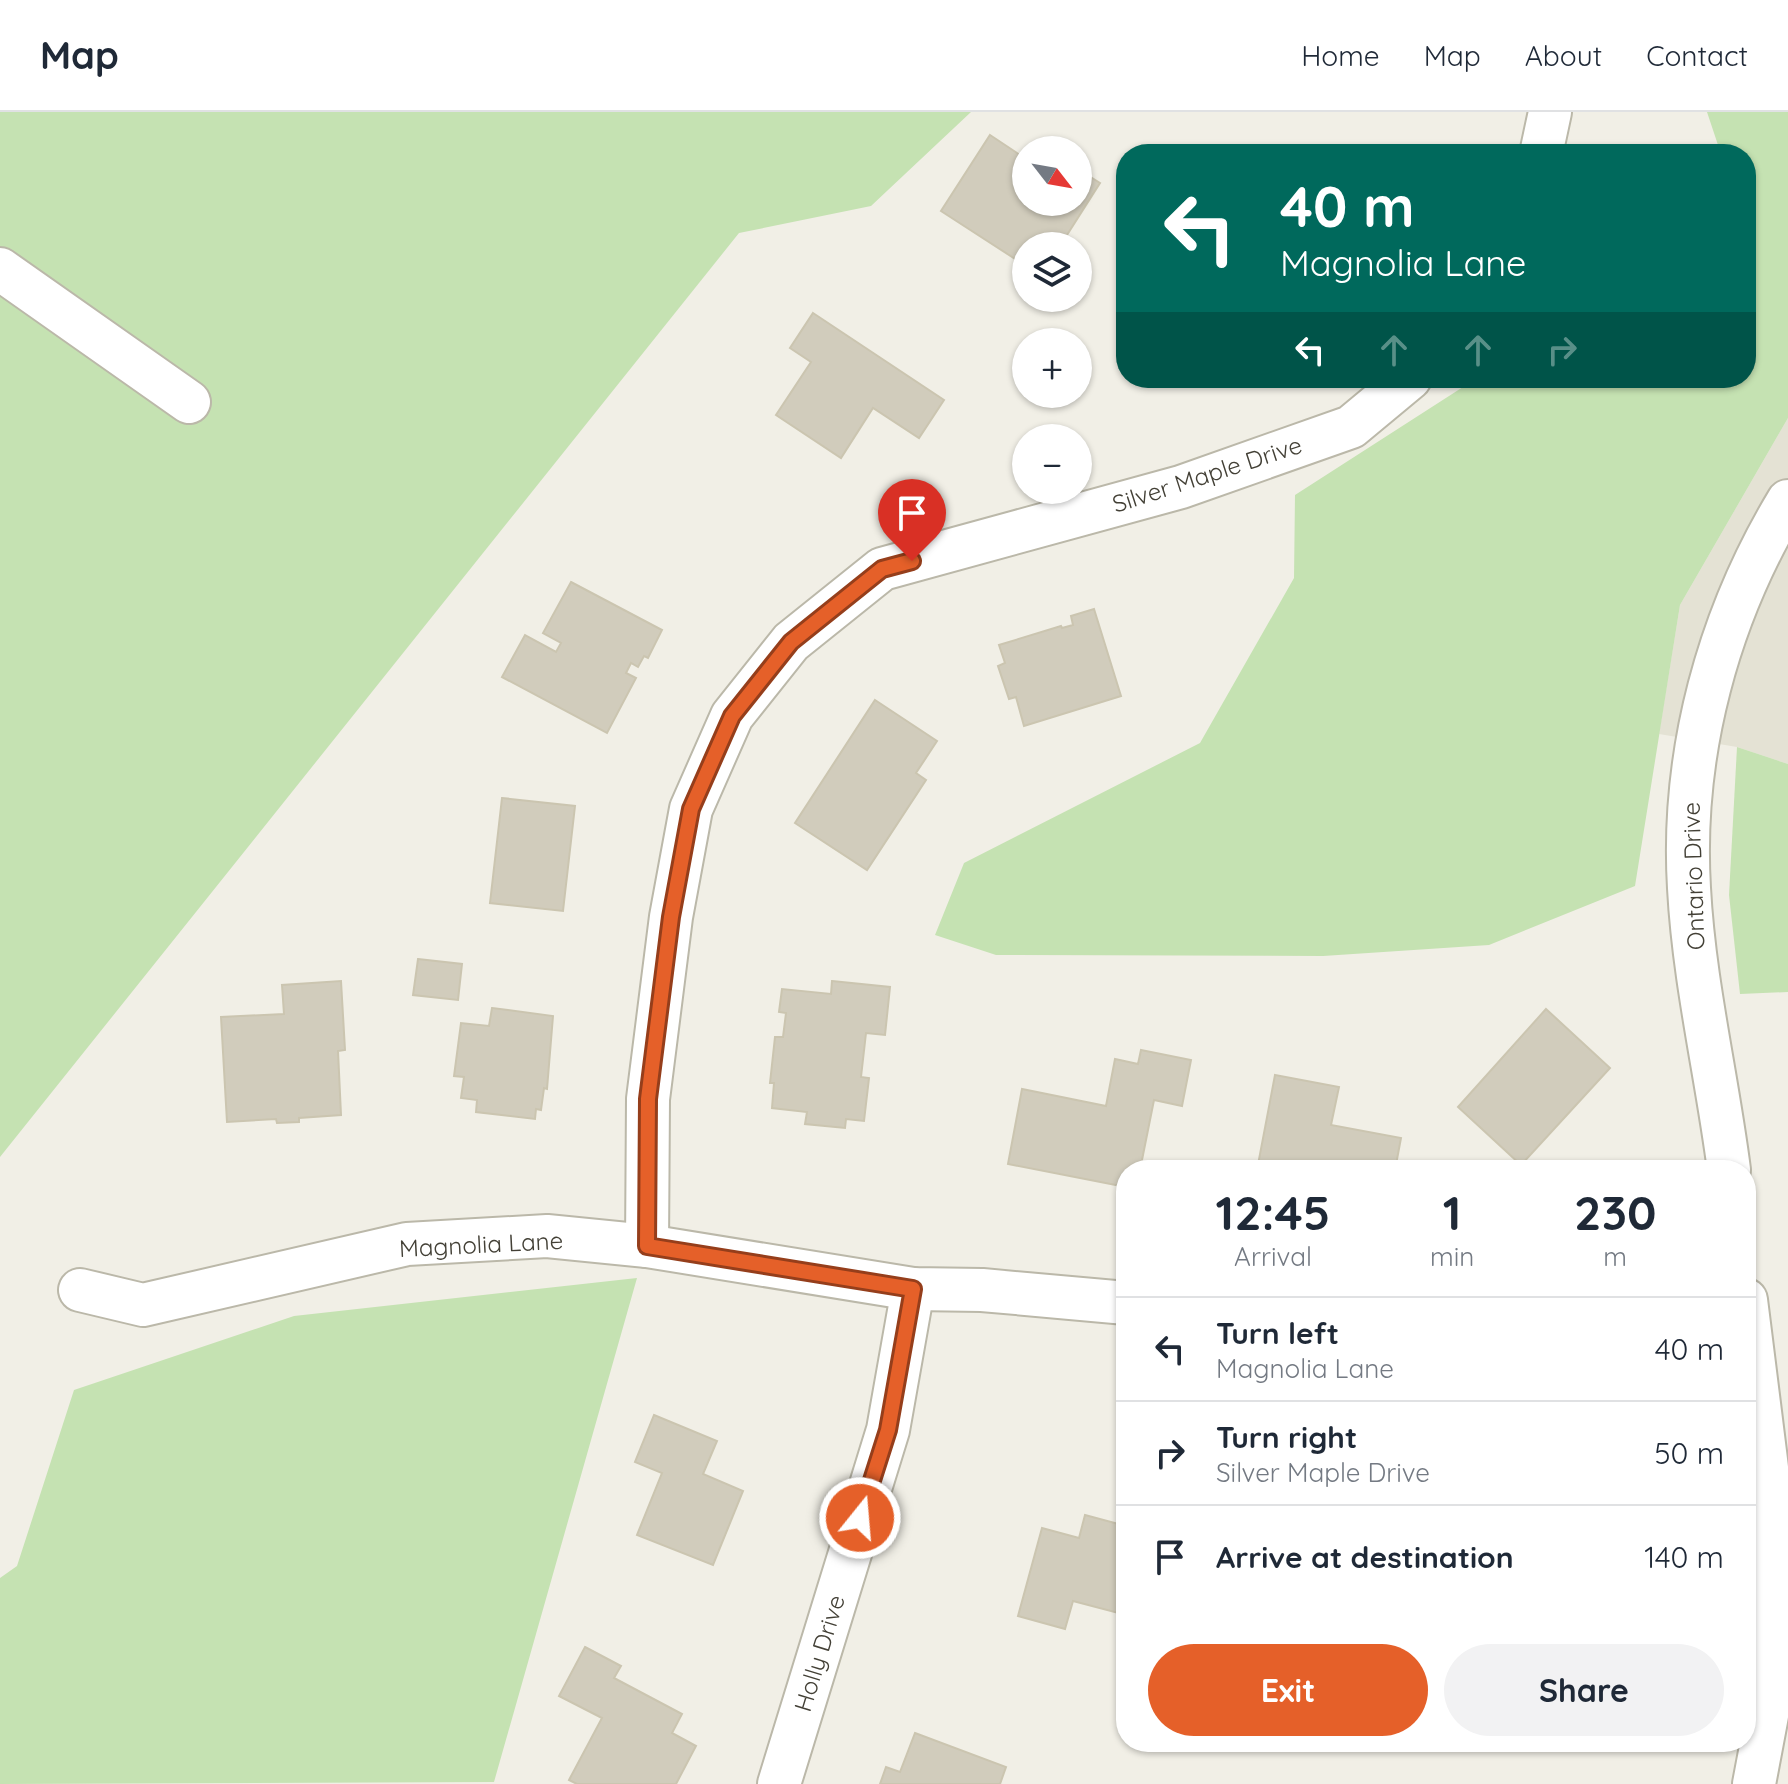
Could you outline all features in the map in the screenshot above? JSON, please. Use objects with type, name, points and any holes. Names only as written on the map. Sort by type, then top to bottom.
[{"type":"street","points":[[1543,144],[1550,112]]},
{"type":"street","points":[[0,269],[189,402]]},
{"type":"street","name":"Silver Maple Drive","points":[[647,1246],[648,1099],[671,917],[691,809],[732,716],[791,642],[882,569],[1181,487],[1351,427],[1398,388]]},
{"type":"street","name":"Ontario Drive","points":[[1727,1160],[1698,982],[1689,891],[1689,800],[1703,711],[1728,624],[1788,501]]},
{"type":"street","name":"Magnolia Lane","points":[[80,1290],[143,1305],[407,1244],[547,1236],[647,1246],[913,1289],[982,1290],[1116,1302]]},
{"type":"street","name":"Holly Drive","points":[[779,1784],[888,1430],[913,1289]]},
{"type":"street","points":[[1754,1784],[1780,1696],[1773,1516],[1756,1407]]},
{"type":"shaded area","points":[[1788,418],[1788,764],[1737,747],[1659,734],[1680,605]]},
{"type":"green space","points":[[0,112],[971,112],[871,206],[739,233],[0,1157]]},
{"type":"green space","points":[[1707,112],[1788,112],[1788,418],[1680,605],[1635,886],[1489,945],[1323,956],[996,955],[935,935],[964,863],[1200,743],[1294,578],[1295,495],[1461,388],[1756,388],[1756,144],[1718,144]]},
{"type":"green space","points":[[1737,747],[1788,764],[1788,992],[1740,994],[1729,895]]},
{"type":"green space","points":[[637,1278],[494,1782],[0,1784],[0,1578],[17,1566],[74,1390],[294,1316]]},
{"type":"building","points":[[990,135],[1012,150],[1012,216],[1079,216],[1069,232],[1012,232],[1012,257],[941,211]]},
{"type":"building","points":[[1092,178],[1100,183],[1092,196]]},
{"type":"building","points":[[813,313],[944,400],[919,438],[873,408],[841,458],[776,415],[811,362],[790,348]]},
{"type":"building","points":[[571,582],[662,630],[648,658],[644,656],[638,667],[631,663],[626,673],[636,678],[607,733],[502,677],[525,635],[556,652],[561,643],[543,633]]},
{"type":"building","points":[[1094,609],[1121,696],[1024,726],[1016,697],[1009,699],[998,666],[1005,663],[999,645],[1073,625],[1071,616]]},
{"type":"building","points":[[875,700],[937,741],[916,773],[926,780],[867,870],[795,823]]},
{"type":"building","points":[[502,798],[575,806],[563,911],[490,903]]},
{"type":"building","points":[[418,959],[462,964],[458,1000],[413,995]]},
{"type":"building","points":[[341,981],[345,1050],[338,1051],[341,1115],[299,1118],[299,1122],[277,1123],[276,1119],[227,1122],[221,1017],[284,1014],[282,985]]},
{"type":"building","points":[[832,981],[890,987],[885,1035],[866,1033],[861,1077],[869,1078],[864,1121],[846,1119],[845,1128],[805,1124],[807,1112],[772,1108],[774,1083],[770,1083],[775,1037],[783,1037],[786,1013],[779,1012],[782,989],[831,994]]},
{"type":"building","points":[[492,1008],[553,1016],[547,1089],[544,1088],[541,1110],[536,1109],[535,1119],[476,1112],[477,1100],[461,1098],[464,1077],[454,1076],[461,1023],[489,1026]]},
{"type":"building","points":[[1546,1009],[1610,1068],[1526,1160],[1516,1160],[1458,1107]]},
{"type":"building","points":[[1141,1050],[1191,1060],[1182,1106],[1154,1100],[1142,1160],[1116,1160],[1116,1185],[1008,1164],[1022,1089],[1106,1106],[1115,1059],[1138,1064]]},
{"type":"building","points":[[1275,1075],[1339,1087],[1331,1125],[1401,1138],[1397,1160],[1259,1160]]},
{"type":"building","points":[[654,1415],[717,1441],[703,1474],[743,1491],[713,1565],[637,1535],[662,1473],[635,1462]]},
{"type":"building","points":[[1085,1515],[1116,1523],[1116,1612],[1073,1601],[1065,1629],[1018,1616],[1042,1528],[1079,1538]]},
{"type":"building","points":[[585,1647],[621,1666],[614,1678],[682,1714],[672,1733],[696,1746],[676,1784],[577,1784],[569,1780],[602,1718],[559,1696]]},
{"type":"building","points":[[915,1733],[1006,1767],[1000,1784],[880,1784],[886,1767],[900,1772]]},
{"type":"route","points":[[860,1518],[888,1430],[913,1289],[647,1246],[648,1099],[671,917],[691,809],[732,716],[791,642],[882,569],[912,561]]}]
